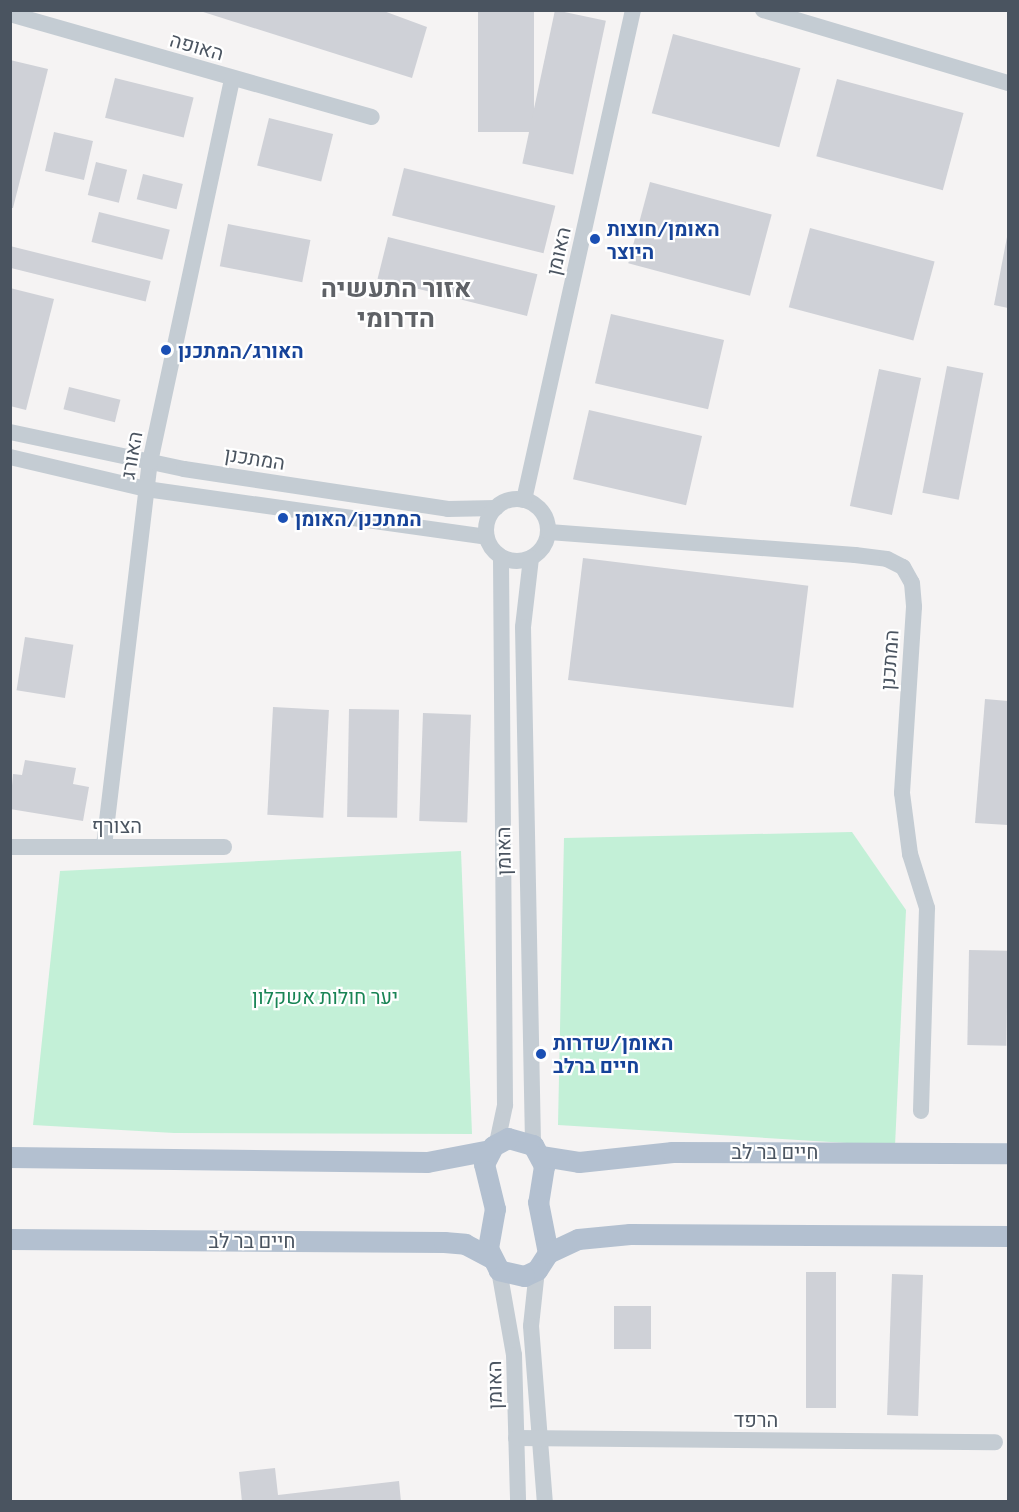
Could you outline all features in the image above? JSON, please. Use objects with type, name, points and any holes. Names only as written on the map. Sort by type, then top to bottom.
[{"type":"main road","name":"חיים בר לב","points":[[493,1147],[515,1138],[537,1151],[579,1162],[672,1152],[1008,1153]]},
{"type":"main road","points":[[10,1157],[427,1162],[493,1147]]},
{"type":"main road","points":[[493,1147],[484,1169],[495,1209],[495,1264],[519,1276],[578,1239],[619,1234],[1008,1236]]},
{"type":"main road","points":[[537,1151],[537,1202],[542,1262]]},
{"type":"main road","name":"חיים בר לב","points":[[10,1239],[444,1242],[465,1244],[495,1264]]},
{"type":"street","name":"האומן","points":[[524,500],[633,10]]},
{"type":"street","points":[[763,10],[1008,83]]},
{"type":"street","name":"האופה","points":[[10,14],[372,117]]},
{"type":"street","name":"האורג","points":[[104,846],[150,462],[232,78]]},
{"type":"street","name":"המתכנן","points":[[10,432],[150,462],[448,509],[496,508]]},
{"type":"street","points":[[10,458],[146,489],[487,537],[501,557],[531,558],[549,532],[539,508],[524,500],[496,508],[487,537]]},
{"type":"street","name":"המתכנן","points":[[549,532],[887,558],[903,567],[912,583],[914,607],[902,793],[910,854],[927,908],[921,1111]]},
{"type":"street","name":"האומן","points":[[493,1147],[506,1105],[501,557]]},
{"type":"street","name":"האומן","points":[[531,558],[523,627],[537,1151]]},
{"type":"street","name":"הצורף","points":[[10,847],[224,848]]},
{"type":"street","name":"האומן","points":[[542,1262],[531,1326],[543,1438],[545,1502]]},
{"type":"street","name":"האומן","points":[[495,1264],[512,1329],[518,1502]]},
{"type":"street","name":"הרפד","points":[[516,1438],[995,1442]]},
{"type":"green space","points":[[852,832],[906,910],[895,1146],[558,1125],[564,838]]},
{"type":"green space","name":"יער חולות אשקלון","points":[[461,851],[472,1134],[174,1133],[33,1125],[60,871]]},
{"type":"building","points":[[197,10],[381,10],[427,27],[412,78]]},
{"type":"building","points":[[478,10],[534,10],[534,132],[478,132]]},
{"type":"building","points":[[555,10],[606,21],[573,174],[522,164]]},
{"type":"building","points":[[673,34],[801,68],[779,147],[652,113]]},
{"type":"building","points":[[10,60],[48,69],[13,208],[10,208]]},
{"type":"building","points":[[115,78],[194,98],[184,137],[105,118]]},
{"type":"building","points":[[837,79],[964,113],[943,190],[816,156]]},
{"type":"building","points":[[269,118],[333,134],[321,182],[257,166]]},
{"type":"building","points":[[54,132],[93,141],[84,180],[45,171]]},
{"type":"building","points":[[96,162],[127,170],[119,203],[88,195]]},
{"type":"building","points":[[404,168],[555,206],[544,253],[392,216]]},
{"type":"building","points":[[143,174],[183,184],[176,209],[137,199]]},
{"type":"building","points":[[650,182],[772,215],[750,296],[628,263]]},
{"type":"building","points":[[99,212],[170,230],[162,260],[92,242]]},
{"type":"building","points":[[228,224],[310,240],[302,282],[220,266]]},
{"type":"building","points":[[810,228],[935,261],[913,341],[789,307]]},
{"type":"building","points":[[388,237],[537,274],[527,316],[378,279]]},
{"type":"building","points":[[1008,237],[1008,308],[994,305]]},
{"type":"building","points":[[10,246],[151,281],[146,301],[10,268]]},
{"type":"building","points":[[10,288],[54,299],[26,410],[10,406]]},
{"type":"building","points":[[611,314],[724,340],[708,409],[595,383]]},
{"type":"building","points":[[947,366],[983,373],[959,500],[922,493]]},
{"type":"building","points":[[879,369],[921,378],[892,515],[850,506]]},
{"type":"building","points":[[69,387],[120,400],[115,422],[63,409]]},
{"type":"building","points":[[589,410],[702,436],[686,505],[573,479]]},
{"type":"building","points":[[583,558],[808,586],[793,708],[568,680]]},
{"type":"building","points":[[25,637],[73,645],[65,698],[17,690]]},
{"type":"building","points":[[985,699],[1008,701],[1008,825],[975,823]]},
{"type":"building","points":[[273,707],[329,710],[323,818],[267,815]]},
{"type":"building","points":[[349,709],[399,710],[397,818],[347,817]]},
{"type":"building","points":[[423,713],[471,715],[467,823],[419,821]]},
{"type":"building","points":[[25,760],[76,768],[73,784],[89,787],[83,821],[10,809],[13,774],[22,775]]},
{"type":"building","points":[[969,950],[1008,951],[1006,1046],[967,1045]]},
{"type":"building","points":[[806,1272],[836,1272],[836,1408],[806,1408]]},
{"type":"building","points":[[892,1274],[923,1275],[918,1416],[887,1415]]},
{"type":"building","points":[[614,1306],[651,1306],[651,1349],[614,1349]]},
{"type":"building","points":[[275,1468],[278,1495],[399,1481],[401,1502],[242,1502],[239,1472]]},
{"type":"place","name":"האומן/חוצות היוצר","points":[[595,239]]},
{"type":"place","name":"האורג/המתכנן","points":[[166,350]]},
{"type":"place","name":"המתכנן/האומן","points":[[283,518]]},
{"type":"place","name":"האומן/שדרות חיים ברלב","points":[[541,1054]]},
{"type":"district","name":"אזור התעשיה הדרומי","points":[[396,302]]}]
